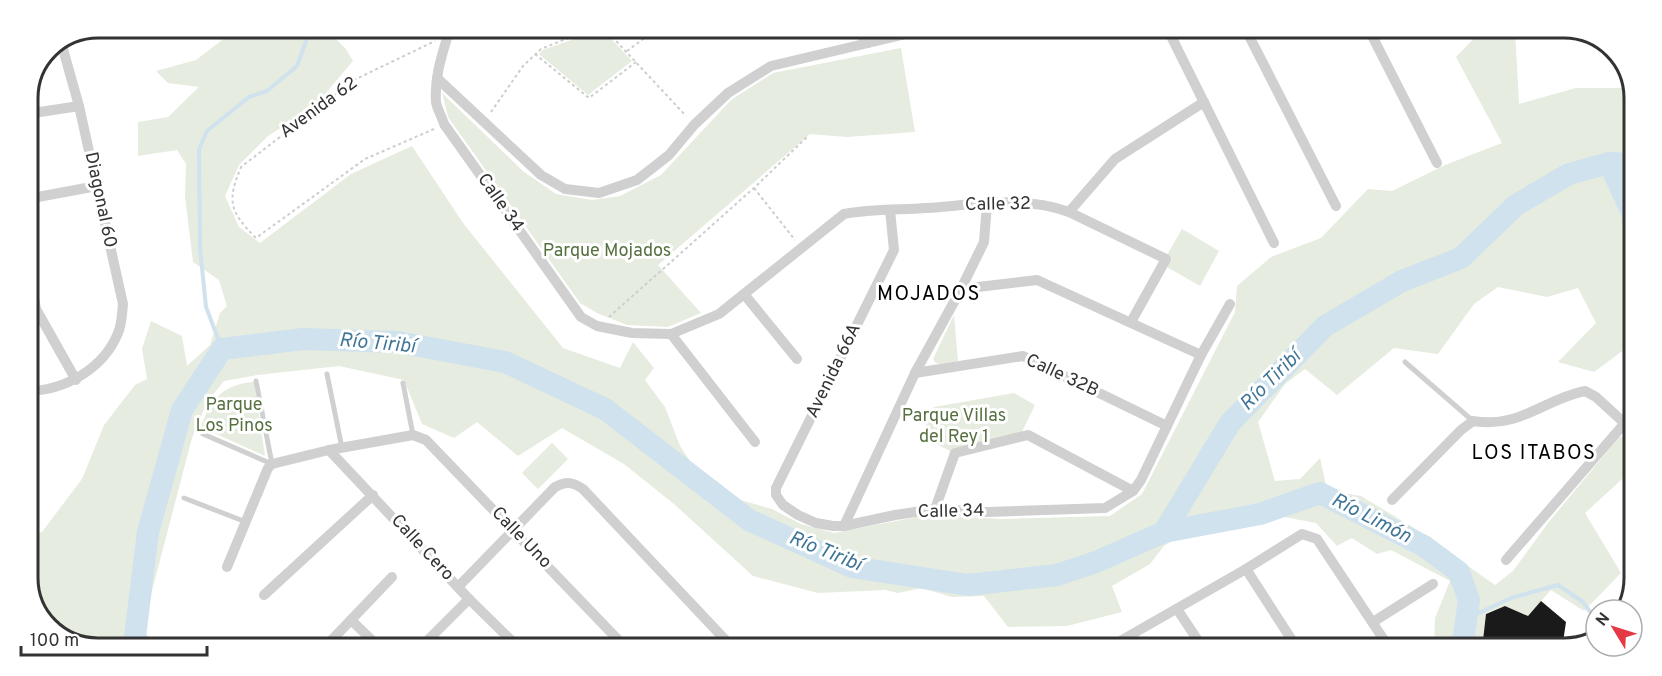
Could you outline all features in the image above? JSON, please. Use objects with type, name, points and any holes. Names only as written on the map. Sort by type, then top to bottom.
[{"type":"street","name":"Calle 34","points":[[447,37],[441,52],[436,104],[444,124],[582,317],[597,326],[632,333],[670,334]]},
{"type":"street","points":[[863,37],[868,43]]},
{"type":"street","points":[[437,78],[541,175],[565,189],[599,193],[637,180],[669,155],[694,125],[728,93],[771,66],[893,37]]},
{"type":"street","points":[[1171,37],[1274,243]]},
{"type":"street","points":[[1250,37],[1336,206]]},
{"type":"street","points":[[1373,37],[1437,163]]},
{"type":"street","name":"Diagonal 60","points":[[63,49],[79,106],[123,304],[119,332],[104,356],[76,380]]},
{"type":"street","points":[[1069,212],[1115,159],[1203,102]]},
{"type":"street","points":[[37,112],[79,106]]},
{"type":"street","points":[[37,197],[97,186]]},
{"type":"street","name":"Calle 32","points":[[670,334],[719,314],[844,214],[867,210],[1019,202],[1055,207],[1069,212],[1166,259],[1131,322]]},
{"type":"street","points":[[844,526],[915,373],[984,242],[987,204]]},
{"type":"street","name":"Avenida 66A","points":[[776,495],[776,488],[894,250],[890,210]]},
{"type":"street","points":[[961,289],[1037,280],[1201,355]]},
{"type":"street","points":[[744,294],[797,359]]},
{"type":"street","points":[[935,509],[955,453],[1028,435],[1133,491],[1141,480],[1201,355],[1230,304]]},
{"type":"street","points":[[37,312],[76,380],[38,391]]},
{"type":"street","points":[[670,334],[754,442]]},
{"type":"street","name":"Calle 32B","points":[[915,373],[1023,356],[1167,426]]},
{"type":"street","points":[[1392,500],[1461,430],[1473,422],[1487,424],[1505,421],[1533,413],[1575,393],[1585,391],[1596,397],[1624,423]]},
{"type":"street","points":[[1506,560],[1624,431]]},
{"type":"street","points":[[227,567],[268,468],[272,464],[329,450],[413,435]]},
{"type":"street","name":"Calle Uno","points":[[413,435],[426,440],[617,638]]},
{"type":"street","name":"Calle Cero","points":[[329,450],[509,638]]},
{"type":"street","points":[[458,587],[555,487],[564,483],[574,483],[583,489],[724,638]]},
{"type":"street","name":"Calle 34","points":[[776,495],[783,505],[798,515],[816,523],[844,526],[935,509],[987,512],[1105,508],[1133,491]]},
{"type":"street","points":[[264,595],[373,495]]},
{"type":"street","points":[[1126,638],[1302,534],[1317,539],[1383,638]]},
{"type":"street","points":[[1246,569],[1291,638]]},
{"type":"street","points":[[334,638],[392,577]]},
{"type":"street","points":[[1373,622],[1433,584]]},
{"type":"street","points":[[430,638],[470,599]]},
{"type":"street","points":[[1177,609],[1196,638]]},
{"type":"street","points":[[351,620],[370,638]]},
{"type":"lane","points":[[1405,362],[1473,422]]},
{"type":"lane","points":[[327,374],[342,448]]},
{"type":"lane","points":[[256,381],[272,464]]},
{"type":"lane","points":[[403,383],[413,435]]},
{"type":"lane","points":[[203,434],[272,464]]},
{"type":"lane","points":[[184,498],[246,522]]},
{"type":"path","name":"Avenida 62","points":[[439,37],[354,80],[241,166],[232,187],[233,207],[241,223],[256,238],[365,159],[444,124]]},
{"type":"path","points":[[484,122],[523,66],[535,54],[541,49],[571,37]]},
{"type":"path","points":[[613,37],[694,125]]},
{"type":"path","points":[[627,51],[646,37]]},
{"type":"path","points":[[535,54],[589,98],[637,62]]},
{"type":"path","points":[[597,326],[754,188],[807,137]]},
{"type":"path","points":[[754,188],[801,247]]},
{"type":"green space","points":[[226,37],[334,37],[346,49],[353,61],[314,107],[268,136],[239,165],[225,196],[239,227],[260,243],[351,174],[412,146],[463,223],[563,348],[620,368],[633,342],[654,368],[645,380],[665,407],[680,446],[696,470],[730,497],[772,509],[801,524],[834,533],[927,515],[1002,519],[1110,516],[1142,494],[1235,312],[1237,286],[1271,257],[1321,238],[1368,189],[1392,191],[1445,165],[1502,143],[1456,57],[1475,37],[1515,37],[1519,104],[1576,88],[1623,88],[1624,155],[1622,154],[1614,196],[1624,221],[1624,350],[1594,372],[1558,362],[1596,323],[1578,288],[1547,297],[1498,287],[1474,304],[1438,354],[1394,348],[1337,395],[1305,369],[1285,384],[1258,422],[1275,481],[1300,479],[1320,458],[1327,490],[1361,496],[1414,528],[1495,585],[1513,571],[1548,523],[1620,436],[1624,439],[1624,477],[1585,513],[1621,573],[1597,598],[1584,598],[1584,611],[1551,590],[1528,616],[1505,606],[1486,613],[1483,638],[1434,638],[1435,618],[1450,581],[1391,550],[1377,554],[1352,538],[1337,546],[1316,523],[1279,516],[1184,533],[1164,546],[1150,564],[1112,586],[1122,612],[1067,626],[1008,627],[984,596],[952,597],[922,588],[898,593],[885,590],[818,593],[753,576],[674,504],[624,464],[562,428],[518,456],[477,422],[454,438],[422,424],[404,380],[339,366],[224,381],[207,402],[192,438],[142,629],[150,638],[90,638],[78,635],[55,621],[41,598],[38,582],[38,533],[42,532],[82,479],[104,425],[135,385],[147,379],[142,349],[151,321],[182,336],[187,366],[210,345],[220,313],[227,306],[219,280],[193,262],[185,197],[186,164],[177,150],[138,156],[138,122],[168,117],[199,87],[168,83],[156,71],[196,60]]},
{"type":"green space","points":[[580,37],[610,37],[632,61],[588,95],[539,54],[543,50]]},
{"type":"green space","name":"Parque Mojados","points":[[901,48],[915,132],[847,137],[810,134],[658,265],[701,313],[668,327],[627,325],[597,313],[580,303],[448,117],[442,93],[524,172],[556,194],[592,200],[620,196],[661,175],[731,100],[773,73]]},
{"type":"green space","points":[[1182,229],[1219,251],[1200,286],[1167,267],[1172,258],[1167,255]]},
{"type":"green space","points":[[954,315],[958,361],[936,363],[933,359]]},
{"type":"green space","name":"Parque Los Pinos","points":[[254,382],[265,456],[201,427],[209,408],[220,395],[234,386]]},
{"type":"green space","name":"Parque Villas del Rey 1","points":[[1014,393],[1035,405],[1021,434],[952,452],[921,436],[934,407]]},
{"type":"green space","points":[[552,443],[568,459],[538,489],[522,473]]},
{"type":"building","points":[[1541,601],[1566,622],[1564,638],[1483,638],[1486,614],[1505,606],[1528,616]]},
{"type":"waterway","points":[[222,349],[206,307],[200,248],[199,149],[207,131],[249,97],[267,91],[297,66],[308,37]]},
{"type":"waterway","points":[[1609,163],[1624,195]]},
{"type":"waterway","name":"Río Tiribí","points":[[1164,532],[1230,423],[1325,326],[1402,281],[1461,258],[1516,205],[1569,174],[1609,163],[1624,164]]},
{"type":"waterway","name":"Río Tiribí","points":[[135,638],[148,532],[182,410],[222,349],[303,339],[398,342],[505,362],[605,409],[749,520],[852,567],[968,585],[1057,575],[1096,562],[1164,532],[1260,514],[1320,493],[1424,546],[1459,572],[1469,600],[1464,638]]},
{"type":"waterway","points":[[1466,619],[1511,598],[1558,585],[1584,603]]},
{"type":"district","name":"MOJADOS","points":[[929,295]]},
{"type":"district","name":"LOS ITABOS","points":[[1534,454]]},
{"type":"water label","name":"Río Limón","points":[[1371,519]]}]
